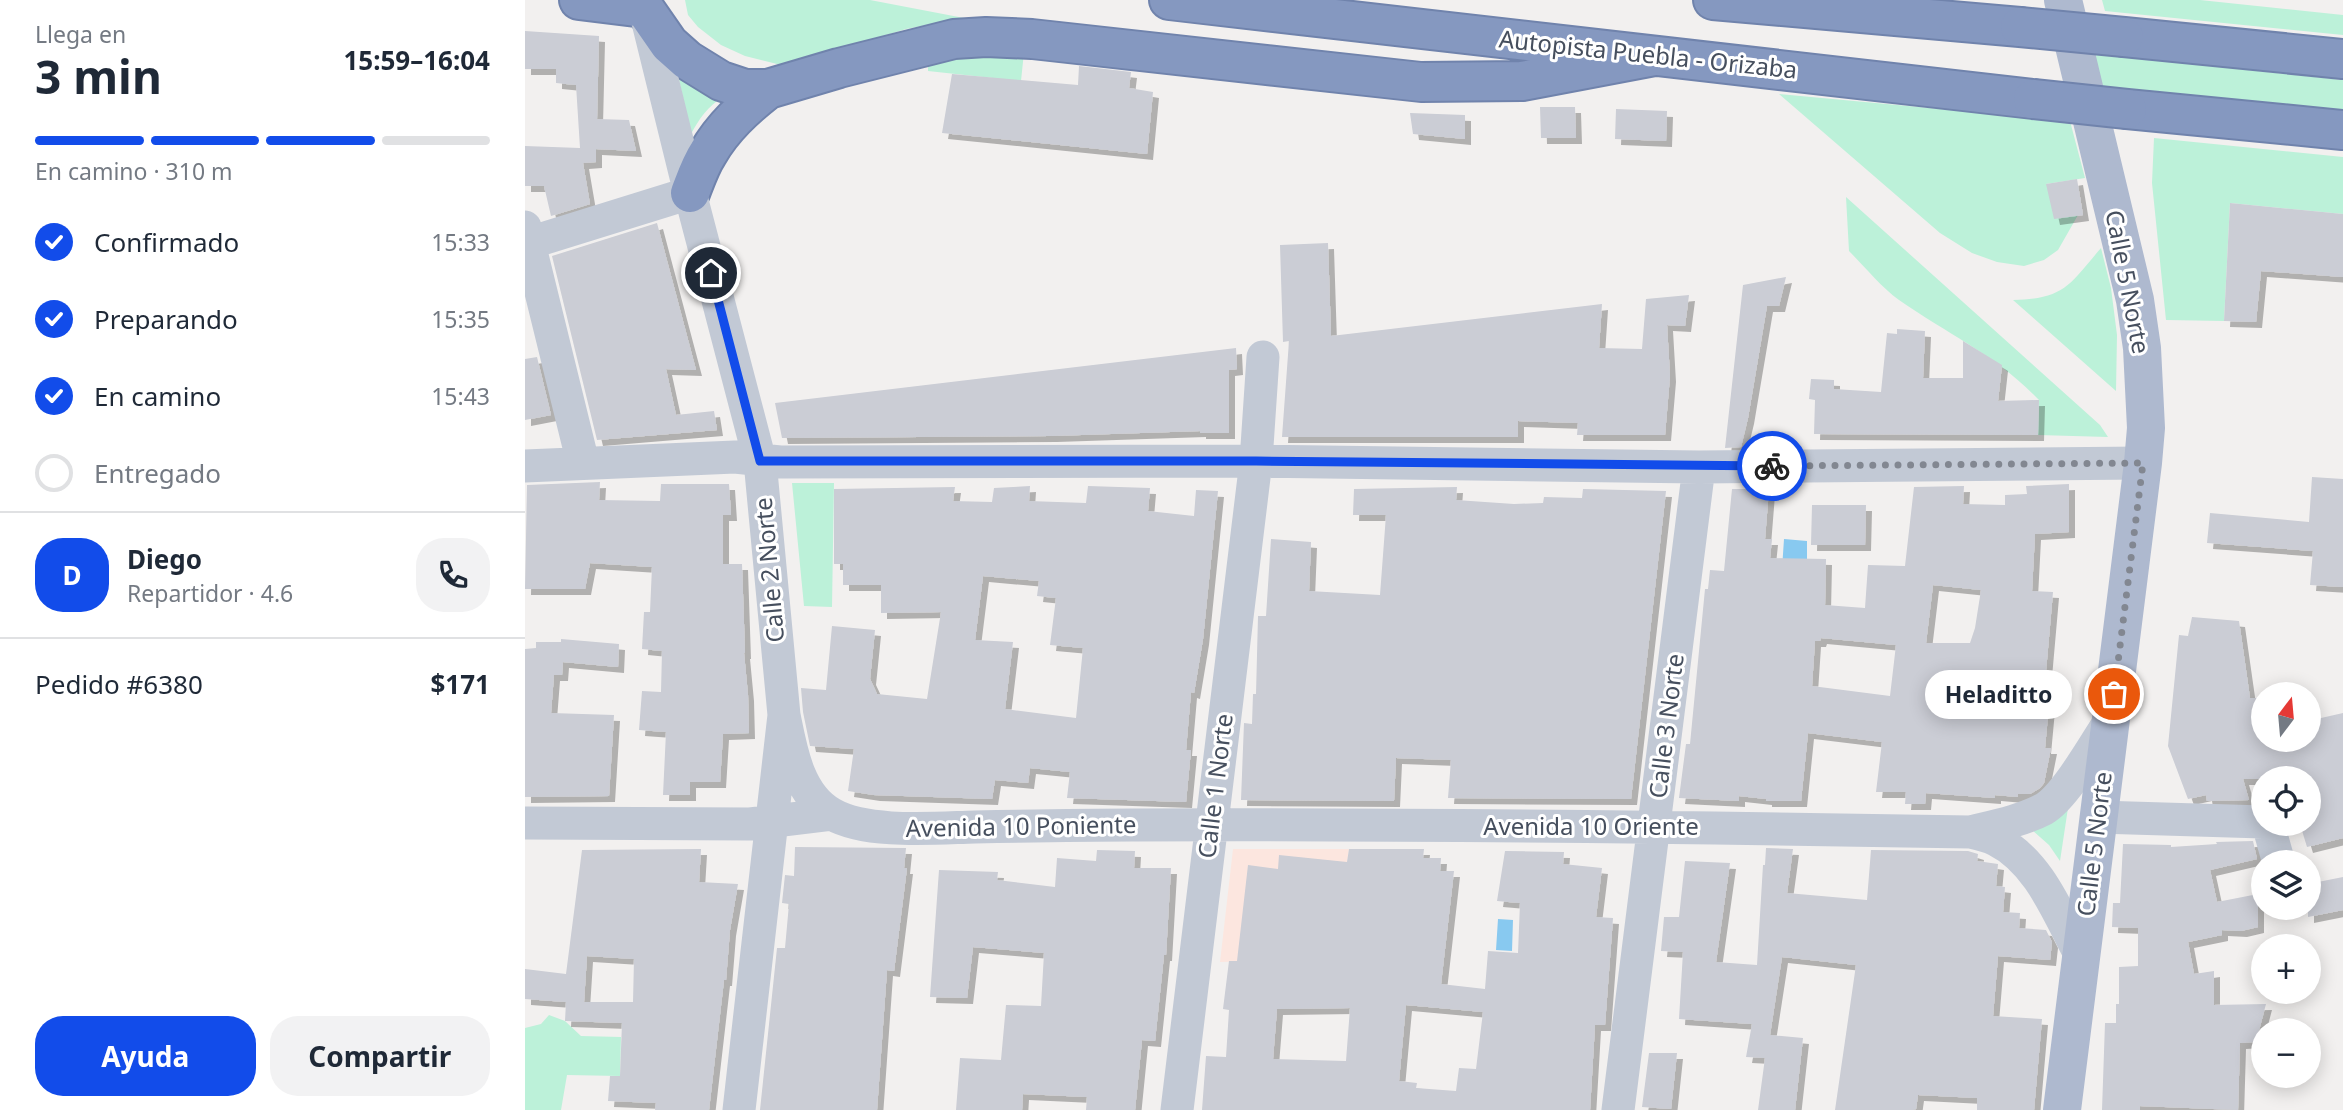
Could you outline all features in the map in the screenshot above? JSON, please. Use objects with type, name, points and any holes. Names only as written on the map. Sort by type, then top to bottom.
[{"type":"highway","points":[[579,0],[643,4],[669,44],[687,60],[721,81],[745,89],[768,89],[905,50],[954,39],[986,37],[1046,41],[1421,82],[1522,82],[1654,56]]},
{"type":"highway","name":"Autopista Puebla - Orizaba","points":[[1169,0],[2033,99],[2343,130]]},
{"type":"highway","points":[[1713,0],[2020,27],[2343,60]]},
{"type":"highway","points":[[689,192],[707,153],[728,125],[741,110],[768,89]]},
{"type":"main road","name":"Calle 5 Norte","points":[[2062,1110],[2143,463],[2145,428],[2142,348],[2135,300],[2063,0]]},
{"type":"street","name":"Calle 2 Norte","points":[[643,4],[760,461],[784,715],[739,1110]]},
{"type":"street","points":[[583,464],[527,235],[689,192]]},
{"type":"street","name":"Calle 1 Norte","points":[[1177,1110],[1256,461],[1263,357]]},
{"type":"street","points":[[525,466],[734,457],[760,461],[1256,461],[1699,467],[2143,463]]},
{"type":"street","name":"Calle 3 Norte","points":[[1618,1110],[1699,467]]},
{"type":"street","name":"Avenida 10 Poniente","points":[[784,715],[800,775],[812,798],[832,814],[856,823],[895,828],[1212,825]]},
{"type":"street","points":[[1970,832],[2009,823],[2045,808],[2058,797],[2111,721]]},
{"type":"street","name":"Avenida 10 Poniente","points":[[525,823],[750,824],[832,814]]},
{"type":"street","points":[[2098,817],[2251,822]]},
{"type":"street","name":"Avenida 10 Oriente","points":[[1212,825],[1655,826],[1970,832]]},
{"type":"street","points":[[1970,832],[1994,838],[2011,849],[2029,868],[2046,890],[2081,956]]},
{"type":"shaded area","points":[[1233,849],[1349,849],[1334,959],[1220,962]]},
{"type":"green space","points":[[685,0],[870,0],[964,18],[906,29],[785,66],[745,56],[721,45],[698,27],[688,15]]},
{"type":"green space","points":[[2102,0],[2200,0],[2343,15],[2343,35],[2105,11]]},
{"type":"green space","points":[[982,49],[1024,52],[1021,81],[928,71],[928,66]]},
{"type":"green space","points":[[2090,53],[2343,80],[2343,113],[2098,88]]},
{"type":"green space","points":[[678,75],[723,97],[704,113],[691,134]]},
{"type":"green space","points":[[1779,94],[2070,121],[2085,178],[2046,184],[2078,215],[2058,250],[2044,260],[2024,266],[1997,262],[1972,253],[1940,233]]},
{"type":"green space","points":[[2154,138],[2343,157],[2343,214],[2230,203],[2224,321],[2166,320],[2152,183]]},
{"type":"green space","points":[[1846,197],[2100,425],[2108,437],[2038,435],[2039,400],[2023,384],[1989,358],[1892,295],[1849,251]]},
{"type":"green space","points":[[2101,248],[2111,288],[2117,335],[2116,391],[2013,300],[2056,293],[2073,280]]},
{"type":"green space","points":[[792,483],[834,483],[832,607],[804,606]]},
{"type":"green space","points":[[2068,808],[2060,861],[2049,845],[2031,829]]},
{"type":"green space","points":[[549,1015],[565,1021],[581,1036],[621,1037],[620,1076],[567,1075],[561,1110],[525,1110],[525,1028],[541,1024]]},
{"type":"water","points":[[1784,539],[1807,541],[1807,570],[1782,569]]},
{"type":"water","points":[[1498,919],[1513,920],[1512,951],[1496,950]]},
{"type":"building","points":[[525,31],[599,36],[597,119],[629,120],[636,151],[596,149],[596,162],[583,163],[590,204],[551,216],[544,186],[525,186],[525,146],[580,148],[576,85],[556,83],[556,69],[525,69]]},
{"type":"building","points":[[1079,66],[1131,72],[1129,88],[1153,92],[1147,154],[942,133],[952,74],[1078,85]]},
{"type":"building","points":[[1540,107],[1575,107],[1576,138],[1541,138]]},
{"type":"building","points":[[1616,109],[1667,111],[1666,141],[1615,139]]},
{"type":"building","points":[[1410,113],[1465,115],[1465,139],[1413,134]]},
{"type":"building","points":[[2077,179],[2083,215],[2054,219],[2046,184]]},
{"type":"building","points":[[2230,203],[2343,214],[2343,277],[2261,271],[2256,322],[2224,321]]},
{"type":"building","points":[[657,223],[696,370],[666,369],[676,415],[714,411],[717,430],[597,440],[552,256]]},
{"type":"building","points":[[1328,243],[1331,336],[1602,304],[1599,348],[1642,349],[1646,299],[1689,295],[1685,326],[1667,325],[1670,376],[1665,435],[1577,435],[1578,423],[1518,421],[1518,437],[1282,437],[1289,341],[1283,342],[1280,245]]},
{"type":"building","points":[[1786,277],[1779,306],[1767,306],[1741,447],[1725,448],[1743,285]]},
{"type":"building","points":[[1897,329],[1925,331],[1923,378],[1963,378],[1963,341],[2002,365],[1998,401],[2039,400],[2038,435],[1814,434],[1815,400],[1809,399],[1811,379],[1834,380],[1834,389],[1881,392],[1887,333],[1897,334]]},
{"type":"building","points":[[1236,348],[1237,369],[1229,370],[1229,433],[1200,431],[1051,436],[782,438],[775,403]]},
{"type":"building","points":[[537,357],[551,415],[525,420],[525,359]]},
{"type":"building","points":[[2312,477],[2343,479],[2343,587],[2310,585],[2313,551],[2207,543],[2210,513],[2309,522]]},
{"type":"building","points":[[600,482],[599,500],[660,501],[661,484],[729,484],[731,515],[723,515],[723,564],[742,564],[749,733],[723,734],[720,782],[690,782],[690,795],[663,795],[666,732],[639,730],[642,691],[661,692],[662,651],[642,649],[644,612],[650,612],[652,567],[590,563],[585,589],[525,589],[527,485]]},
{"type":"building","points":[[2069,484],[2069,532],[2035,534],[2032,591],[2053,592],[2044,694],[2050,694],[2045,748],[2051,748],[2044,783],[2040,788],[2030,794],[2018,794],[2018,797],[1926,793],[1925,804],[1905,804],[1906,792],[1876,792],[1882,742],[1808,733],[1801,801],[1766,801],[1739,796],[1739,801],[1679,798],[1686,744],[1690,744],[1705,589],[1708,589],[1710,570],[1724,571],[1732,489],[1769,489],[1765,539],[1772,539],[1770,558],[1826,559],[1825,605],[1865,608],[1868,565],[1905,566],[1914,487],[1964,486],[1963,504],[2005,505],[2005,495],[2027,494],[2026,486]],"holes":[[[1933,585],[1981,590],[1970,643],[1926,643]],[[1821,638],[1896,645],[1890,696],[1812,686],[1815,641],[1820,641]]]},
{"type":"building","points":[[1030,486],[1029,501],[1086,503],[1088,486],[1150,488],[1148,511],[1194,516],[1196,490],[1218,491],[1203,639],[1194,693],[1191,692],[1186,750],[1191,750],[1186,802],[1067,798],[1070,772],[1030,768],[1028,783],[995,780],[992,799],[874,795],[848,791],[854,749],[810,746],[801,688],[826,690],[832,626],[875,630],[870,679],[877,694],[927,699],[941,612],[881,613],[881,585],[843,585],[843,564],[834,564],[834,489],[955,487],[953,501],[992,502],[994,488]],"holes":[[[983,576],[1039,581],[1037,596],[1056,598],[1050,645],[1083,648],[1076,718],[1005,709],[1013,642],[975,640]]]},
{"type":"building","points":[[1457,487],[1456,500],[1514,504],[1543,503],[1544,497],[1582,498],[1583,489],[1666,491],[1631,799],[1448,798],[1451,760],[1396,758],[1394,801],[1241,800],[1244,723],[1252,724],[1253,694],[1256,694],[1258,616],[1266,616],[1271,539],[1311,542],[1309,591],[1380,595],[1386,515],[1353,515],[1354,489]]},
{"type":"building","points":[[1812,505],[1866,505],[1865,545],[1811,545]]},
{"type":"building","points":[[2192,617],[2239,621],[2251,698],[2251,752],[2321,752],[2321,718],[2343,713],[2343,838],[2307,847],[2304,836],[2321,836],[2321,766],[2251,766],[2251,779],[2243,779],[2249,800],[2207,801],[2206,795],[2188,799],[2168,746],[2179,635],[2188,636]]},
{"type":"building","points":[[561,639],[619,644],[618,667],[563,662],[562,675],[554,675],[551,713],[614,715],[609,796],[525,797],[525,649],[536,648],[536,642],[561,642]]},
{"type":"building","points":[[2253,841],[2255,850],[2251,850],[2251,860],[2210,870],[2217,902],[2251,895],[2251,920],[2258,920],[2258,927],[2241,931],[2222,930],[2222,935],[2188,942],[2194,974],[2214,971],[2214,1005],[2266,1004],[2262,1018],[2251,1018],[2251,1042],[2240,1043],[2238,1110],[2140,1106],[2140,1110],[2102,1110],[2105,1023],[2116,1023],[2119,967],[2138,966],[2138,928],[2112,927],[2113,903],[2120,903],[2123,844],[2171,847],[2217,844],[2216,842]]},
{"type":"building","points":[[795,847],[906,848],[904,868],[907,868],[894,971],[887,970],[877,1110],[760,1110],[777,948],[785,948],[789,904],[782,903],[785,875],[794,876]]},
{"type":"building","points":[[1766,848],[1793,849],[1787,893],[1867,900],[1871,850],[1968,851],[1978,854],[1977,861],[1998,864],[1996,886],[2005,887],[2003,912],[2020,913],[2019,928],[2046,930],[2052,942],[2050,960],[1998,956],[1993,1016],[2042,1019],[2034,1110],[1977,1110],[1977,1098],[1918,1095],[1916,1109],[1912,1110],[1835,1110],[1856,965],[1782,957],[1770,1035],[1803,1038],[1795,1110],[1758,1110],[1765,1058],[1746,1057],[1752,1024],[1679,1019],[1683,952],[1661,951],[1664,917],[1679,917],[1685,861],[1730,863],[1716,962],[1757,965]]},
{"type":"building","points":[[701,849],[699,882],[738,884],[709,1110],[655,1110],[656,1103],[608,1101],[610,1076],[620,1076],[622,1023],[565,1021],[566,1002],[525,999],[525,969],[566,974],[582,850]],"holes":[[[587,956],[634,959],[633,1002],[584,1002]]]},
{"type":"building","points":[[1349,849],[1424,849],[1423,858],[1441,858],[1440,871],[1454,871],[1441,984],[1485,989],[1488,951],[1518,953],[1520,903],[1497,901],[1505,851],[1564,852],[1563,864],[1602,868],[1596,917],[1613,918],[1605,1025],[1595,1025],[1590,1110],[1202,1110],[1206,1056],[1226,1057],[1229,1010],[1223,1009],[1229,961],[1237,961],[1248,865],[1278,869],[1279,855],[1347,862]],"holes":[[[1406,1005],[1483,1012],[1476,1069],[1459,1068],[1456,1091],[1416,1088],[1417,1083],[1399,1081]],[[1350,1008],[1346,1061],[1273,1059],[1277,1009]]]},
{"type":"building","points":[[1097,850],[1135,851],[1134,868],[1171,868],[1166,955],[1155,1041],[1142,1040],[1135,1110],[1086,1110],[1087,1097],[1023,1094],[1022,1110],[956,1110],[960,1058],[1001,1060],[1006,1005],[1041,1006],[1044,953],[973,947],[967,998],[930,997],[939,870],[998,872],[997,880],[1055,887],[1057,858],[1096,861]]},
{"type":"building","points":[[2343,877],[2343,910],[2321,914],[2321,881]]},
{"type":"building","points":[[1649,1053],[1677,1053],[1671,1109],[1642,1107]]},
{"type":"way so far","points":[[1772,466],[2143,463],[2114,694]]},
{"type":"place","name":"Heladitto","points":[[2114,694]]},
{"type":"route","points":[[711,273],[760,461],[1256,461],[1772,466]]}]
